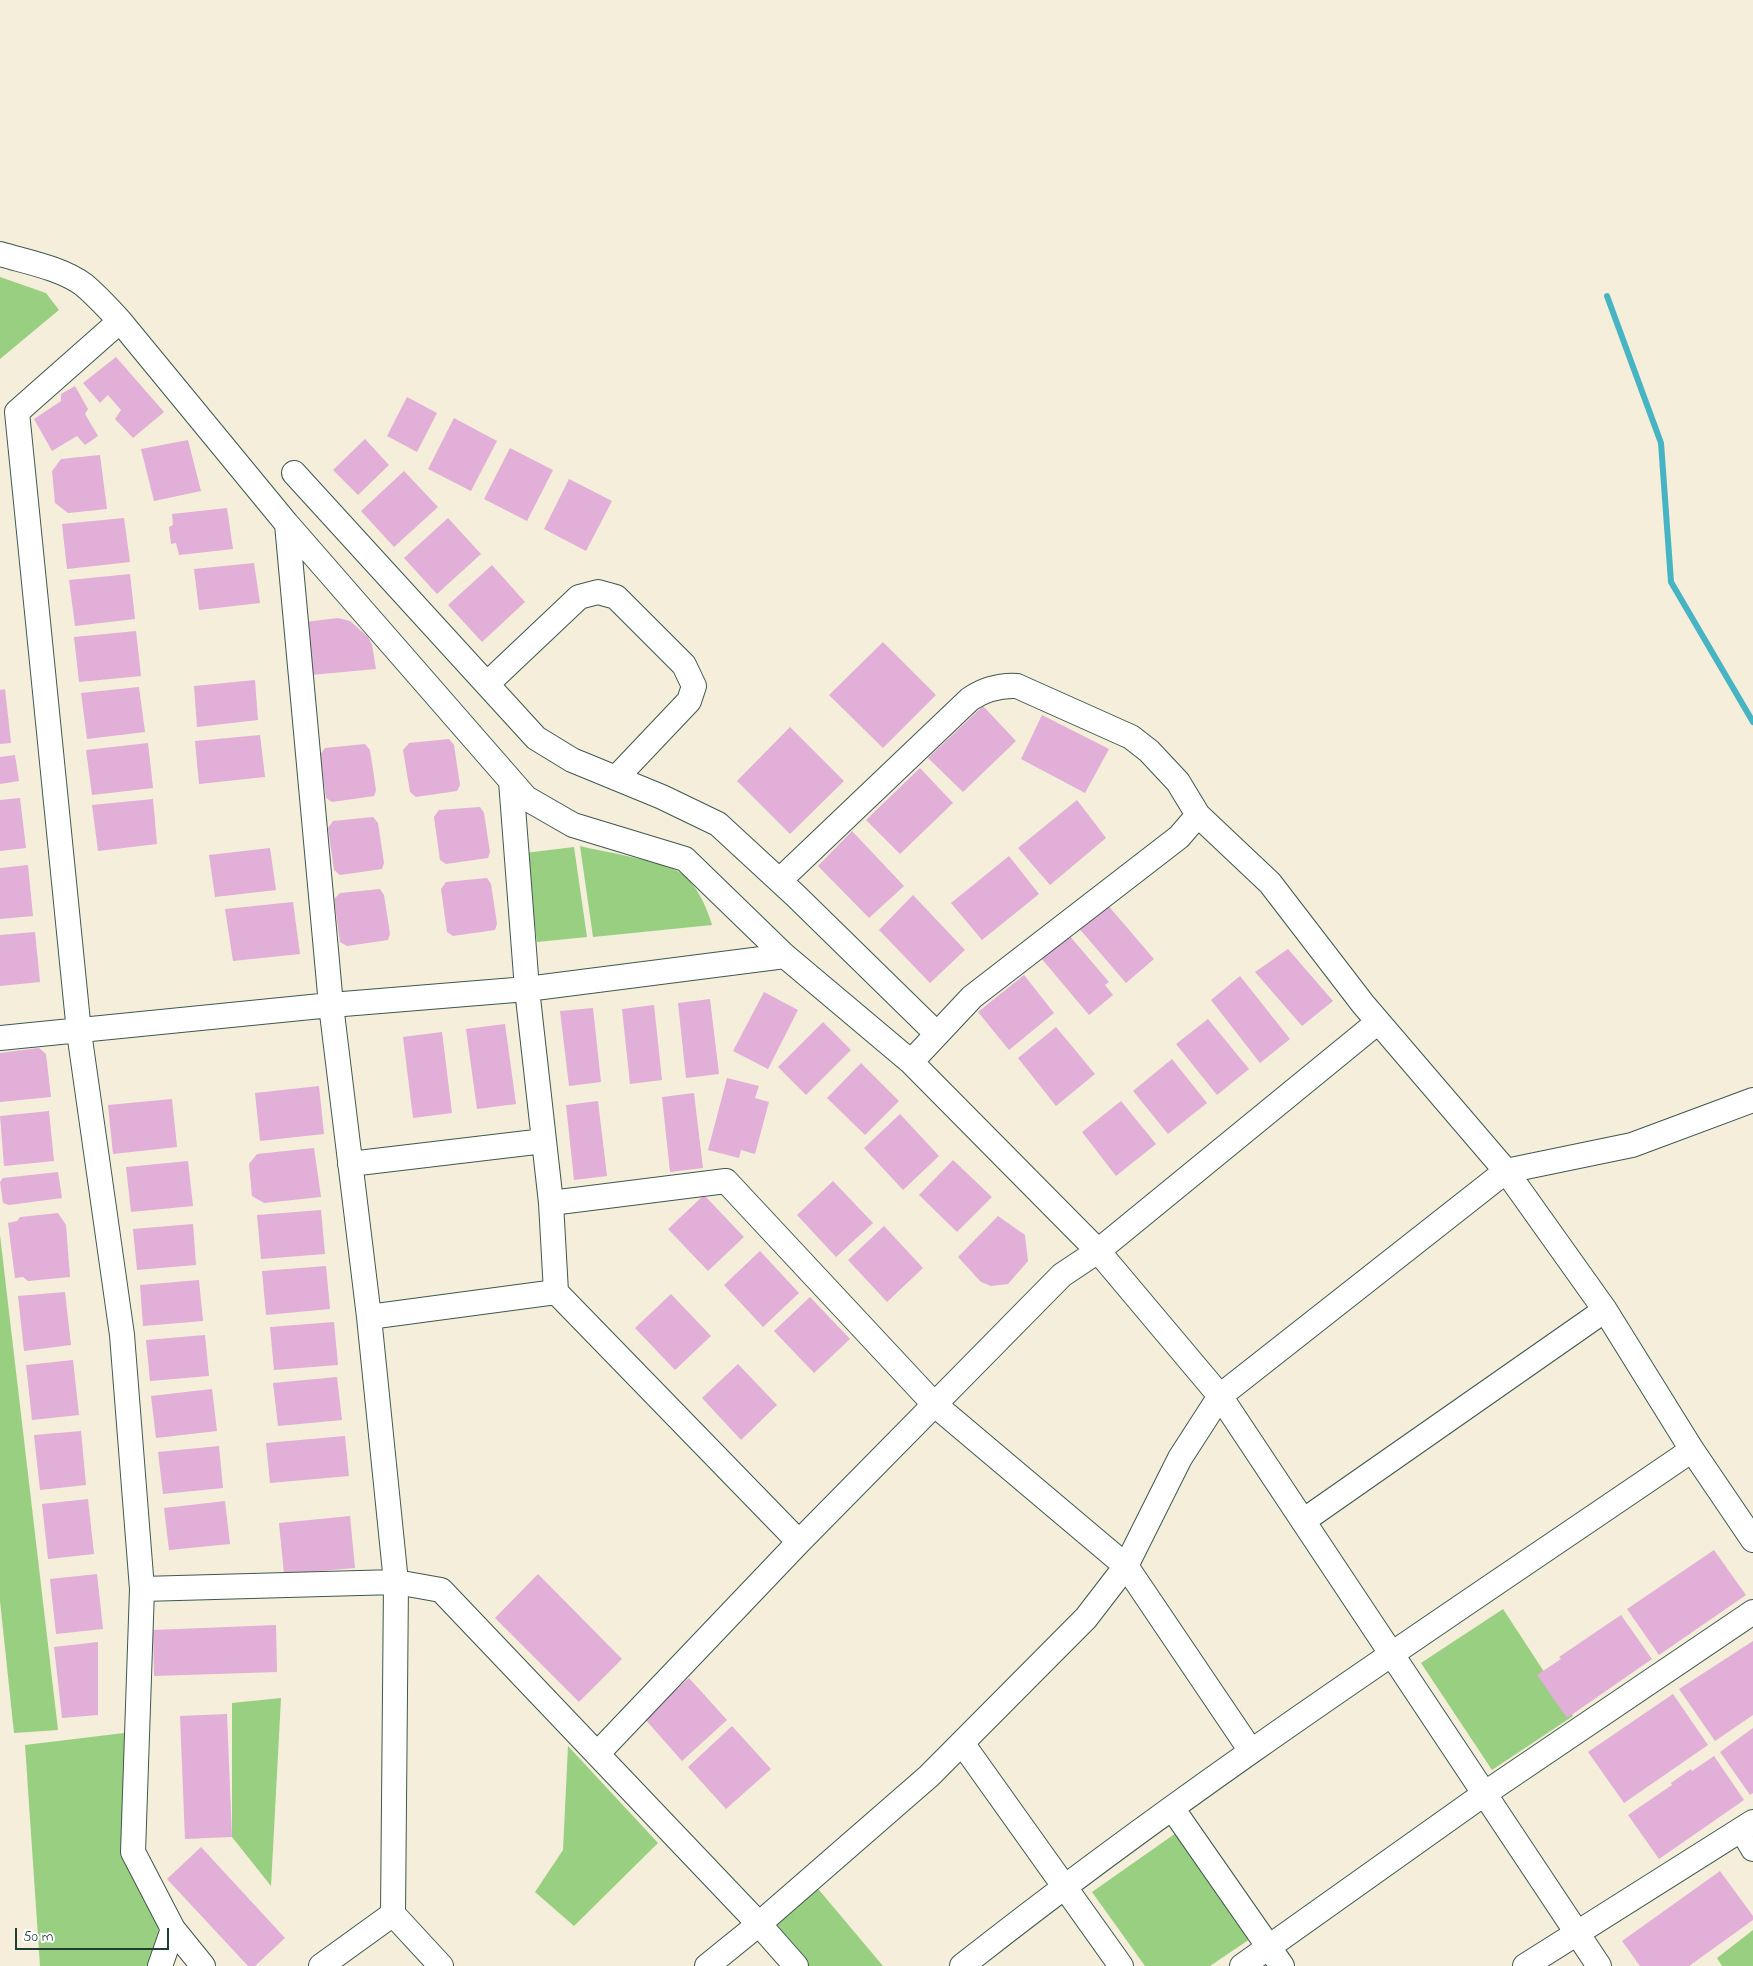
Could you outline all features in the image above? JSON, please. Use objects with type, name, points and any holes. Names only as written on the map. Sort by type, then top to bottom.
[{"type":"street","points":[[0,254],[75,280],[97,296],[120,321],[287,524],[526,798],[573,825],[684,858],[785,956],[911,1062],[1098,1251],[1220,1396],[1391,1656],[1599,1966]]},
{"type":"street","points":[[120,321],[17,412],[79,1032],[122,1335],[142,1588],[133,1852],[173,1928],[202,1966]]},
{"type":"street","points":[[294,473],[536,738],[572,760],[718,824],[780,880],[937,1034]]},
{"type":"street","points":[[287,524],[331,1005],[369,1317],[396,1582],[393,1914],[441,1966]]},
{"type":"street","points":[[487,684],[579,597],[598,592],[616,596],[684,665],[694,686],[689,701],[616,778]]},
{"type":"street","points":[[780,880],[970,699],[996,687],[1017,686],[1131,737],[1166,767],[1178,782],[1198,815],[1270,883],[1378,1022],[1506,1171],[1604,1310],[1692,1450],[1753,1540]]},
{"type":"street","points":[[511,780],[527,989],[551,1203],[556,1292],[798,1542]]},
{"type":"street","points":[[911,1062],[972,997],[1179,837],[1198,815]]},
{"type":"street","points":[[0,1038],[79,1032],[331,1005],[527,989],[785,956]]},
{"type":"street","points":[[597,1754],[798,1542],[1062,1275],[1098,1251],[1378,1022]]},
{"type":"street","points":[[707,1966],[759,1924],[929,1776],[1086,1618],[1126,1566],[1180,1458],[1220,1396],[1506,1171],[1632,1145],[1753,1100]]},
{"type":"street","points":[[350,1164],[544,1142]]},
{"type":"street","points":[[551,1203],[726,1182],[934,1404],[1126,1566],[1251,1752]]},
{"type":"street","points":[[369,1317],[556,1292]]},
{"type":"street","points":[[1303,1521],[1604,1310]]},
{"type":"street","points":[[962,1966],[1062,1886],[1251,1752],[1692,1450]]},
{"type":"street","points":[[142,1588],[396,1582],[441,1590],[759,1924],[796,1966]]},
{"type":"street","points":[[1242,1966],[1268,1945],[1484,1794],[1753,1612]]},
{"type":"street","points":[[962,1743],[1062,1886],[1121,1966]]},
{"type":"street","points":[[1172,1808],[1282,1966]]},
{"type":"street","points":[[1524,1966],[1577,1932],[1749,1834]]},
{"type":"street","points":[[321,1966],[393,1914]]},
{"type":"street","points":[[160,1966],[173,1928]]},
{"type":"green space","points":[[0,277],[46,293],[59,310],[0,359]]},
{"type":"green space","points":[[580,846],[652,862],[678,872],[691,882],[699,893],[712,925],[593,937]]},
{"type":"green space","points":[[574,847],[587,937],[537,942],[525,853]]},
{"type":"green space","points":[[0,1235],[58,1730],[14,1733],[0,1601]]},
{"type":"green space","points":[[1503,1609],[1573,1716],[1492,1770],[1421,1663]]},
{"type":"green space","points":[[281,1698],[271,1886],[232,1837],[232,1703]]},
{"type":"green space","points":[[124,1733],[161,1945],[154,1966],[40,1966],[25,1745]]},
{"type":"green space","points":[[568,1746],[658,1843],[574,1926],[535,1892],[563,1850]]},
{"type":"green space","points":[[1176,1833],[1250,1939],[1210,1966],[1145,1966],[1092,1892]]},
{"type":"green space","points":[[814,1884],[883,1966],[802,1966],[765,1925]]},
{"type":"green space","points":[[1753,1930],[1753,1966],[1722,1966],[1717,1958]]},
{"type":"building","points":[[116,357],[164,412],[133,438],[115,419],[121,410],[108,395],[100,403],[83,383]]},
{"type":"building","points":[[75,386],[88,409],[85,414],[98,436],[85,445],[77,436],[52,451],[34,419],[61,401],[61,394]]},
{"type":"building","points":[[407,397],[437,413],[417,452],[387,436]]},
{"type":"building","points":[[454,418],[497,441],[471,491],[428,469]]},
{"type":"building","points":[[365,439],[389,465],[358,495],[333,470]]},
{"type":"building","points":[[188,440],[201,491],[154,501],[141,449]]},
{"type":"building","points":[[510,448],[553,470],[527,521],[484,499]]},
{"type":"building","points":[[100,455],[107,509],[68,513],[55,503],[52,471],[61,459]]},
{"type":"building","points":[[404,471],[438,507],[394,547],[361,511]]},
{"type":"building","points":[[569,479],[612,501],[586,551],[544,529]]},
{"type":"building","points":[[227,508],[233,549],[179,555],[176,543],[171,544],[169,527],[173,525],[172,514]]},
{"type":"building","points":[[124,518],[130,562],[67,569],[62,524]]},
{"type":"building","points":[[448,518],[481,554],[437,594],[404,558]]},
{"type":"building","points":[[254,563],[260,603],[199,610],[194,569]]},
{"type":"building","points":[[492,565],[525,602],[482,642],[448,605]]},
{"type":"building","points":[[130,574],[135,619],[75,626],[69,580]]},
{"type":"building","points":[[338,618],[350,621],[368,637],[372,645],[376,669],[311,675],[305,622]]},
{"type":"building","points":[[136,631],[141,676],[79,682],[74,637]]},
{"type":"building","points":[[883,642],[936,695],[883,748],[829,695]]},
{"type":"building","points":[[255,680],[258,720],[197,727],[194,686]]},
{"type":"building","points":[[139,687],[145,732],[87,739],[81,693]]},
{"type":"building","points":[[5,689],[11,743],[0,744],[0,690]]},
{"type":"building","points":[[983,706],[1016,741],[963,792],[928,758]]},
{"type":"building","points":[[1042,715],[1109,749],[1085,793],[1021,759]]},
{"type":"building","points":[[790,727],[844,781],[790,834],[737,781]]},
{"type":"building","points":[[260,735],[265,777],[199,784],[195,741]]},
{"type":"building","points":[[449,739],[454,745],[460,785],[457,791],[416,797],[410,792],[403,750],[409,743]]},
{"type":"building","points":[[148,743],[153,788],[92,795],[86,750]]},
{"type":"building","points":[[365,744],[370,750],[376,790],[374,796],[332,802],[326,798],[320,755],[325,748]]},
{"type":"building","points":[[15,755],[19,781],[0,784],[0,757]]},
{"type":"building","points":[[920,768],[953,803],[900,854],[866,820]]},
{"type":"building","points":[[20,798],[26,848],[0,851],[0,800]]},
{"type":"building","points":[[153,799],[157,844],[98,851],[92,805]]},
{"type":"building","points":[[1077,800],[1106,838],[1050,885],[1018,848]]},
{"type":"building","points":[[480,807],[484,813],[490,852],[488,858],[446,864],[440,860],[434,817],[439,810]]},
{"type":"building","points":[[373,817],[378,823],[384,863],[382,869],[340,875],[334,870],[328,828],[333,821]]},
{"type":"building","points":[[852,831],[904,886],[869,918],[818,866]]},
{"type":"building","points":[[270,848],[276,890],[215,897],[209,855]]},
{"type":"building","points":[[1009,856],[1039,894],[982,940],[951,903]]},
{"type":"building","points":[[28,865],[33,916],[0,919],[0,868]]},
{"type":"building","points":[[487,878],[491,884],[497,924],[495,930],[453,936],[447,932],[441,889],[446,882]]},
{"type":"building","points":[[380,889],[384,895],[390,934],[388,940],[347,946],[340,942],[334,899],[340,893]]},
{"type":"building","points":[[913,895],[965,950],[930,983],[879,930]]},
{"type":"building","points":[[293,902],[300,954],[233,961],[225,909]]},
{"type":"building","points":[[1105,902],[1154,959],[1126,983],[1077,926]]},
{"type":"building","points":[[35,932],[40,982],[0,986],[0,935]]},
{"type":"building","points":[[1068,934],[1109,982],[1105,985],[1113,995],[1089,1015],[1041,958]]},
{"type":"building","points":[[1288,949],[1333,1001],[1302,1026],[1255,972]]},
{"type":"building","points":[[1024,975],[1054,1013],[1009,1050],[978,1012]]},
{"type":"building","points":[[1240,976],[1290,1039],[1260,1063],[1211,1000]]},
{"type":"building","points":[[764,992],[798,1010],[768,1069],[733,1051]]},
{"type":"building","points":[[710,999],[719,1074],[686,1078],[678,1003]]},
{"type":"building","points":[[654,1005],[662,1080],[630,1084],[622,1009]]},
{"type":"building","points":[[593,1008],[601,1082],[569,1086],[560,1011]]},
{"type":"building","points":[[1208,1019],[1249,1069],[1217,1095],[1176,1044]]},
{"type":"building","points":[[823,1022],[851,1050],[806,1095],[778,1067]]},
{"type":"building","points":[[505,1024],[516,1104],[477,1109],[466,1029]]},
{"type":"building","points":[[1056,1027],[1095,1074],[1056,1106],[1018,1058]]},
{"type":"building","points":[[442,1032],[452,1113],[413,1118],[403,1037]]},
{"type":"building","points":[[39,1048],[46,1054],[51,1097],[0,1102],[0,1053]]},
{"type":"building","points":[[1172,1059],[1207,1103],[1168,1134],[1133,1091]]},
{"type":"building","points":[[861,1063],[899,1101],[865,1135],[827,1098]]},
{"type":"building","points":[[727,1078],[759,1086],[755,1098],[769,1102],[755,1154],[741,1150],[739,1158],[708,1150]]},
{"type":"building","points":[[319,1086],[324,1134],[260,1141],[255,1093]]},
{"type":"building","points":[[694,1093],[703,1168],[670,1172],[662,1097]]},
{"type":"building","points":[[172,1099],[177,1147],[113,1154],[108,1105]]},
{"type":"building","points":[[598,1101],[607,1176],[574,1180],[566,1105]]},
{"type":"building","points":[[1121,1101],[1156,1144],[1116,1176],[1082,1132]]},
{"type":"building","points":[[49,1111],[54,1161],[4,1166],[0,1116]]},
{"type":"building","points":[[900,1114],[939,1156],[903,1190],[864,1148]]},
{"type":"building","points":[[314,1148],[321,1197],[264,1203],[252,1196],[249,1164],[257,1154]]},
{"type":"building","points":[[953,1160],[992,1197],[957,1232],[919,1195]]},
{"type":"building","points":[[188,1161],[193,1206],[131,1212],[126,1167]]},
{"type":"building","points":[[58,1172],[62,1198],[9,1205],[3,1203],[0,1182],[3,1178]]},
{"type":"building","points":[[833,1181],[873,1223],[836,1257],[797,1215]]},
{"type":"building","points":[[704,1195],[744,1237],[708,1271],[668,1229]]},
{"type":"building","points":[[321,1210],[325,1254],[261,1259],[257,1215]]},
{"type":"building","points":[[58,1213],[66,1225],[70,1277],[28,1281],[23,1277],[15,1278],[8,1223],[17,1221],[20,1217]]},
{"type":"building","points":[[998,1216],[1025,1235],[1028,1261],[1008,1284],[991,1286],[981,1282],[958,1257]]},
{"type":"building","points":[[193,1224],[196,1265],[137,1270],[133,1229]]},
{"type":"building","points":[[884,1226],[923,1268],[887,1302],[848,1260]]},
{"type":"building","points":[[760,1251],[799,1293],[763,1327],[724,1285]]},
{"type":"building","points":[[326,1266],[330,1309],[266,1315],[262,1271]]},
{"type":"building","points":[[199,1280],[203,1321],[143,1326],[140,1285]]},
{"type":"building","points":[[65,1292],[71,1345],[24,1351],[18,1296]]},
{"type":"building","points":[[671,1294],[711,1336],[675,1370],[635,1328]]},
{"type":"building","points":[[810,1297],[850,1339],[814,1373],[774,1331]]},
{"type":"building","points":[[334,1322],[338,1365],[274,1370],[270,1327]]},
{"type":"building","points":[[205,1335],[209,1376],[150,1381],[146,1340]]},
{"type":"building","points":[[73,1360],[79,1415],[32,1420],[26,1365]]},
{"type":"building","points":[[738,1364],[777,1405],[741,1440],[702,1398]]},
{"type":"building","points":[[337,1377],[342,1420],[278,1426],[273,1383]]},
{"type":"building","points":[[212,1389],[217,1431],[156,1438],[151,1396]]},
{"type":"building","points":[[81,1431],[86,1485],[40,1490],[34,1435]]},
{"type":"building","points":[[345,1436],[349,1476],[270,1483],[266,1443]]},
{"type":"building","points":[[219,1446],[223,1488],[163,1494],[158,1452]]},
{"type":"building","points":[[88,1499],[94,1554],[48,1559],[42,1504]]},
{"type":"building","points":[[225,1501],[230,1544],[169,1550],[164,1508]]},
{"type":"building","points":[[350,1516],[355,1568],[284,1574],[279,1523]]},
{"type":"building","points":[[1714,1550],[1746,1595],[1659,1655],[1627,1609]]},
{"type":"building","points":[[97,1574],[103,1629],[56,1634],[50,1579]]},
{"type":"building","points":[[538,1574],[622,1659],[579,1702],[495,1618]]},
{"type":"building","points":[[1621,1615],[1652,1659],[1567,1718],[1537,1675],[1561,1659],[1559,1657]]},
{"type":"building","points":[[276,1625],[277,1672],[154,1676],[153,1630]]},
{"type":"building","points":[[1753,1641],[1753,1715],[1715,1741],[1679,1689]]},
{"type":"building","points":[[98,1642],[98,1715],[62,1718],[54,1647]]},
{"type":"building","points":[[689,1678],[727,1720],[682,1761],[644,1718]]},
{"type":"building","points":[[1673,1694],[1708,1745],[1624,1803],[1588,1752]]},
{"type":"building","points":[[227,1714],[232,1837],[185,1839],[180,1716]]},
{"type":"building","points":[[732,1726],[771,1769],[726,1809],[688,1767]]},
{"type":"building","points":[[1753,1728],[1753,1793],[1750,1795],[1720,1752]]},
{"type":"building","points":[[1714,1756],[1744,1800],[1659,1859],[1628,1815],[1672,1785],[1671,1783],[1691,1769],[1692,1771]]},
{"type":"building","points":[[201,1847],[285,1938],[255,1966],[248,1966],[167,1879]]},
{"type":"building","points":[[1720,1871],[1753,1916],[1753,1920],[1689,1966],[1640,1966],[1622,1941]]},
{"type":"waterway","points":[[1607,296],[1661,443],[1671,582],[1753,722]]}]
